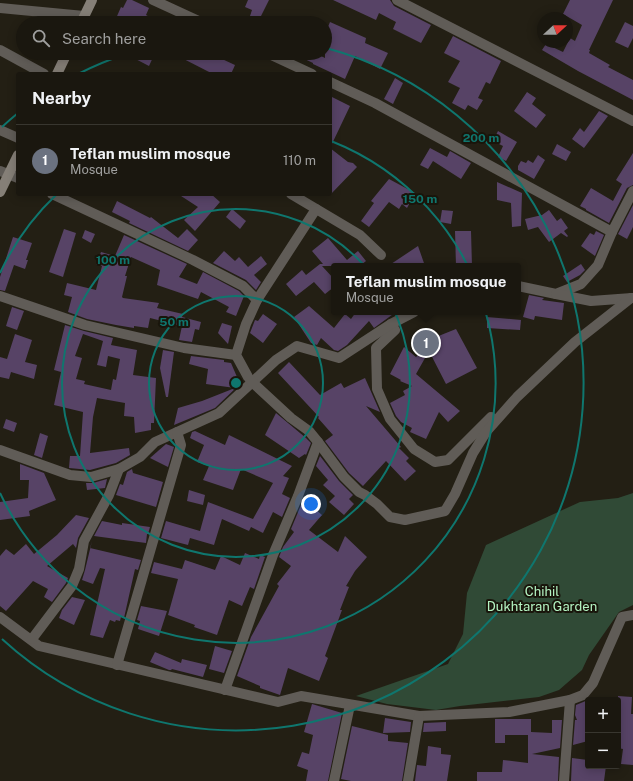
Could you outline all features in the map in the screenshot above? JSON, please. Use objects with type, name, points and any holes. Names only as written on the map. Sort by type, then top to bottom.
[{"type":"street","points":[[85,16],[92,0]]},
{"type":"street","points":[[153,0],[187,16]]},
{"type":"street","points":[[397,0],[633,120]]},
{"type":"street","points":[[0,8],[55,16]]},
{"type":"street","points":[[0,50],[16,59]]},
{"type":"street","points":[[18,60],[40,72]]},
{"type":"street","points":[[58,72],[64,60]]},
{"type":"street","points":[[282,60],[308,72]]},
{"type":"street","points":[[332,83],[375,103],[612,232]]},
{"type":"street","points":[[0,130],[16,137]]},
{"type":"street","points":[[0,192],[16,159]]},
{"type":"street","points":[[556,294],[581,284],[598,264],[633,190]]},
{"type":"street","points":[[56,196],[193,260],[243,286],[257,300]]},
{"type":"street","points":[[294,196],[360,235],[381,255]]},
{"type":"street","points":[[316,209],[257,300],[246,324],[236,355],[252,382],[291,418],[309,431],[344,477],[359,492],[378,504],[390,517],[404,520],[445,511],[473,453],[486,432],[517,397],[575,342],[632,298]]},
{"type":"street","points":[[521,287],[591,301],[632,298]]},
{"type":"street","points":[[0,296],[85,325],[184,348],[236,355]]},
{"type":"street","points":[[0,450],[70,475],[91,477],[120,469],[140,456],[155,442],[219,413],[276,360],[298,346],[339,358],[391,324],[408,315]]},
{"type":"street","points":[[391,324],[395,330],[376,348],[377,389],[390,419],[414,449],[435,462],[448,460],[494,414],[517,397]]},
{"type":"street","points":[[117,665],[181,445],[177,432]]},
{"type":"street","points":[[225,690],[270,562],[318,442]]},
{"type":"street","points":[[32,639],[72,586],[79,569],[84,541],[109,496],[120,469]]},
{"type":"street","points":[[0,617],[32,639],[39,646],[117,665],[278,702],[301,696],[419,716],[509,712],[570,700],[583,694],[593,683],[622,617],[633,615]]},
{"type":"street","points":[[564,781],[570,700]]},
{"type":"street","points":[[334,781],[350,705]]},
{"type":"street","points":[[408,781],[419,716]]},
{"type":"green space","name":"Chihil Dukhtaran Garden","points":[[633,493],[633,605],[619,612],[589,655],[582,670],[559,690],[539,697],[436,710],[387,704],[356,696],[448,664],[463,634],[467,593],[486,545],[580,502],[618,498]]},
{"type":"building","points":[[127,0],[132,0],[149,8],[146,15],[148,16],[117,16],[121,7],[123,8]]},
{"type":"building","points":[[248,0],[269,0],[261,16],[250,16],[252,10],[245,7]]},
{"type":"building","points":[[333,0],[390,0],[394,6],[431,25],[421,43],[393,29],[396,22],[379,13],[376,20]]},
{"type":"building","points":[[570,0],[613,0],[589,50],[589,53],[610,65],[608,67],[633,80],[633,100],[542,50],[543,48],[554,48],[563,52],[565,48],[573,48],[573,40],[575,41],[582,25],[573,20],[573,12],[564,12]]},
{"type":"building","points":[[625,22],[633,26],[633,38],[628,48],[615,42]]},
{"type":"building","points":[[332,23],[366,38],[365,43],[388,53],[380,69],[355,56],[345,79],[307,60],[332,60]]},
{"type":"building","points":[[453,36],[501,61],[490,84],[486,82],[478,98],[483,100],[477,110],[468,105],[465,110],[452,103],[460,88],[448,82],[460,61],[444,53]]},
{"type":"building","points":[[137,60],[152,60],[149,66]]},
{"type":"building","points":[[186,60],[224,60],[235,65],[232,72],[209,72]]},
{"type":"building","points":[[395,78],[403,83],[393,104],[384,99]]},
{"type":"building","points":[[527,92],[536,98],[532,104],[546,115],[536,128],[514,111]]},
{"type":"building","points":[[332,97],[350,106],[332,144]]},
{"type":"building","points":[[599,111],[608,116],[584,148],[572,139],[580,128],[584,132]]},
{"type":"building","points":[[498,131],[517,142],[506,161],[498,157],[503,146],[493,141]]},
{"type":"building","points":[[557,144],[571,152],[566,161],[552,154]]},
{"type":"building","points":[[430,148],[447,157],[450,151],[471,163],[461,179],[433,161],[428,169],[420,165]]},
{"type":"building","points":[[332,150],[357,167],[332,193]]},
{"type":"building","points":[[633,153],[633,185],[627,188],[609,223],[580,206],[591,188],[613,201],[622,184],[616,180]]},
{"type":"building","points":[[538,155],[545,160],[534,179],[518,170],[518,166],[521,161],[526,163],[528,160],[533,163]]},
{"type":"building","points":[[389,179],[415,193],[407,208],[402,204],[399,209],[389,202],[369,227],[361,221],[374,203],[371,201]]},
{"type":"building","points":[[497,182],[522,193],[521,226],[512,227],[511,203],[497,200]]},
{"type":"building","points":[[181,196],[213,196],[220,202],[195,231],[184,220],[198,207]]},
{"type":"building","points":[[117,201],[150,218],[151,217],[178,238],[187,229],[198,240],[188,251],[129,223],[130,221],[112,212]]},
{"type":"building","points":[[633,205],[633,227],[627,239],[618,234]]},
{"type":"building","points":[[232,209],[246,221],[240,229],[226,217]]},
{"type":"building","points":[[442,210],[453,211],[451,224],[440,222]]},
{"type":"building","points":[[549,210],[557,221],[561,218],[568,228],[564,231],[568,236],[567,237],[561,233],[549,242],[538,227],[528,230],[525,219],[542,215]]},
{"type":"building","points":[[64,229],[76,233],[63,277],[49,272]]},
{"type":"building","points":[[85,230],[95,234],[91,243],[82,238]]},
{"type":"building","points":[[455,231],[471,231],[472,263],[456,263]]},
{"type":"building","points":[[596,231],[604,235],[595,256],[581,246],[590,233],[594,235]]},
{"type":"building","points":[[124,235],[187,264],[179,277],[197,284],[203,272],[239,291],[244,296],[236,316],[226,312],[229,307],[201,292],[198,299],[157,285],[160,270],[131,257],[125,276],[127,276],[122,297],[159,303],[157,308],[183,314],[182,317],[201,322],[199,330],[195,329],[192,342],[179,340],[182,326],[150,318],[148,328],[134,326],[134,328],[87,319],[68,312],[72,297],[64,295],[67,283],[96,290],[102,266],[96,265],[101,252],[115,256]]},
{"type":"building","points":[[13,237],[32,243],[26,260],[28,260],[25,269],[14,265],[5,291],[0,290],[0,277]]},
{"type":"building","points":[[328,238],[347,260],[358,251],[366,261],[364,263],[331,263],[331,266],[322,266],[331,276],[331,289],[325,294],[314,282],[296,296],[286,284],[302,270],[306,275],[320,264],[323,264],[312,251]]},
{"type":"building","points":[[418,246],[424,263],[392,263]]},
{"type":"building","points":[[224,251],[235,261],[239,257],[248,267],[261,256],[267,264],[254,275],[261,282],[256,290],[246,280],[213,263]]},
{"type":"building","points":[[581,264],[585,270],[580,275],[567,282],[563,276]]},
{"type":"building","points":[[529,295],[544,298],[542,300],[564,303],[562,320],[535,316],[534,320],[523,317]]},
{"type":"building","points":[[309,306],[334,328],[344,315],[351,319],[354,315],[392,315],[374,328],[369,321],[347,345],[338,351],[334,350],[321,338],[317,345],[311,343],[294,317]]},
{"type":"building","points":[[12,307],[24,311],[17,330],[6,326]]},
{"type":"building","points":[[263,314],[277,324],[263,343],[250,333],[255,320],[258,321]]},
{"type":"building","points":[[487,317],[521,320],[520,330],[487,328]]},
{"type":"building","points":[[222,323],[232,326],[228,344],[218,333]]},
{"type":"building","points":[[65,325],[113,338],[111,345],[137,350],[133,375],[156,378],[154,423],[151,423],[151,430],[135,433],[134,417],[124,416],[125,403],[97,398],[93,417],[90,453],[129,448],[130,455],[116,463],[90,470],[69,468],[70,456],[80,456],[83,412],[54,405],[61,372],[54,370]],"holes":[[[83,334],[103,341],[97,365],[106,367],[108,356],[120,359],[116,380],[113,379],[111,390],[84,384],[85,381],[76,379],[82,358],[75,356]]]},
{"type":"building","points":[[456,329],[477,368],[446,384],[429,351],[416,374],[460,411],[448,422],[439,412],[426,439],[410,432],[412,428],[401,422],[396,416],[390,403],[405,395],[403,391],[412,386],[400,381],[401,380],[390,374],[404,347],[416,357],[432,342],[431,339]]},
{"type":"building","points":[[15,334],[32,340],[25,362],[37,365],[34,379],[11,372],[9,379],[0,377],[0,357],[7,359]]},
{"type":"building","points":[[163,350],[174,352],[168,397],[166,397],[160,368]]},
{"type":"building","points":[[191,356],[224,360],[224,362],[231,363],[240,384],[215,408],[174,425],[178,408],[202,401],[235,388],[206,384],[208,369],[189,364]]},
{"type":"building","points":[[289,362],[320,395],[341,383],[344,388],[365,378],[380,412],[366,406],[401,447],[399,448],[409,458],[406,461],[416,471],[405,481],[386,461],[363,486],[349,473],[325,441],[333,435],[318,418],[319,417],[278,373]]},
{"type":"building","points":[[276,413],[311,443],[306,455],[305,454],[299,458],[265,435]]},
{"type":"building","points":[[6,419],[17,423],[14,432],[3,428]]},
{"type":"building","points":[[195,431],[225,445],[229,435],[292,466],[283,476],[289,478],[282,494],[290,498],[282,517],[273,512],[263,533],[251,527],[249,531],[222,519],[214,545],[190,538],[188,545],[161,538],[166,521],[200,531],[208,502],[253,519],[273,483],[241,469],[233,490],[203,480],[209,466],[197,462],[204,445],[190,438],[192,432]]},
{"type":"building","points":[[40,433],[48,436],[42,458],[34,455]]},
{"type":"building","points":[[166,444],[174,447],[168,467],[150,458]]},
{"type":"building","points":[[320,456],[339,481],[353,495],[349,499],[354,504],[344,515],[329,502],[335,496],[323,485],[328,480],[316,466]]},
{"type":"building","points":[[20,464],[44,473],[56,500],[29,511],[30,516],[0,520],[0,502],[28,498],[29,480],[20,480]]},
{"type":"building","points":[[132,469],[133,473],[163,482],[156,507],[116,495],[120,484],[123,485],[127,472]]},
{"type":"building","points":[[107,479],[105,488],[87,490],[86,483],[93,483]]},
{"type":"building","points":[[189,490],[205,495],[203,505],[187,501]]},
{"type":"building","points":[[307,502],[322,515],[309,530],[338,552],[345,536],[367,557],[355,571],[346,586],[349,587],[325,656],[328,658],[319,681],[288,668],[280,695],[260,688],[260,686],[237,676],[251,637],[279,586],[277,584],[291,566],[279,557],[283,547],[294,532],[291,529],[301,505],[304,506]]},
{"type":"building","points":[[76,515],[89,518],[78,538],[76,548],[73,544],[47,566],[68,578],[66,583],[52,602],[44,597],[48,589],[33,581],[6,611],[0,606],[0,556],[6,549],[14,555],[26,544],[34,554],[57,535]]},
{"type":"building","points":[[102,521],[122,525],[122,523],[150,527],[147,534],[146,543],[94,536]]},
{"type":"building","points":[[90,548],[141,560],[138,570],[135,569],[124,618],[121,617],[120,621],[116,620],[115,622],[110,620],[103,638],[90,635],[105,569],[100,568],[93,584],[82,580]]},
{"type":"building","points":[[245,553],[259,559],[260,555],[265,557],[254,589],[250,587],[242,606],[229,600],[217,635],[194,627],[195,625],[168,615],[178,579],[151,573],[154,562],[182,569],[185,560],[215,570],[221,556],[240,565]]},
{"type":"building","points":[[72,597],[85,600],[74,625],[59,618],[62,610]]},
{"type":"building","points":[[141,606],[167,611],[159,636],[138,629],[140,621],[137,620]]},
{"type":"building","points":[[215,646],[232,651],[224,673],[209,669]]},
{"type":"building","points":[[155,652],[181,663],[182,659],[207,665],[203,677],[172,669],[169,670],[150,662]]},
{"type":"building","points":[[618,696],[632,697],[631,714],[633,714],[633,765],[621,764],[623,749],[621,749],[621,697]]},
{"type":"building","points":[[585,701],[585,742],[573,745],[575,720],[577,720],[575,715],[576,705]]},
{"type":"building","points":[[312,704],[342,713],[328,781],[306,781],[308,770],[297,766],[302,752],[309,754],[313,735],[304,732]]},
{"type":"building","points":[[385,718],[411,722],[410,732],[383,733]]},
{"type":"building","points":[[495,719],[531,719],[531,732],[552,733],[552,720],[562,720],[560,748],[532,754],[559,757],[558,781],[477,781],[477,772],[502,772],[503,760],[528,763],[528,735],[505,735],[505,743],[495,743]]},
{"type":"building","points":[[446,722],[446,731],[423,732],[424,723]]},
{"type":"building","points":[[352,726],[388,735],[388,741],[408,743],[402,781],[351,781],[341,779]]},
{"type":"building","points":[[428,746],[441,748],[441,754],[451,755],[447,781],[415,781],[417,765],[426,766]]},
{"type":"building","points":[[572,758],[585,760],[585,769],[606,769],[604,781],[571,781]]},
{"type":"place","name":"Teflan muslim mosque","points":[[426,343]]}]
